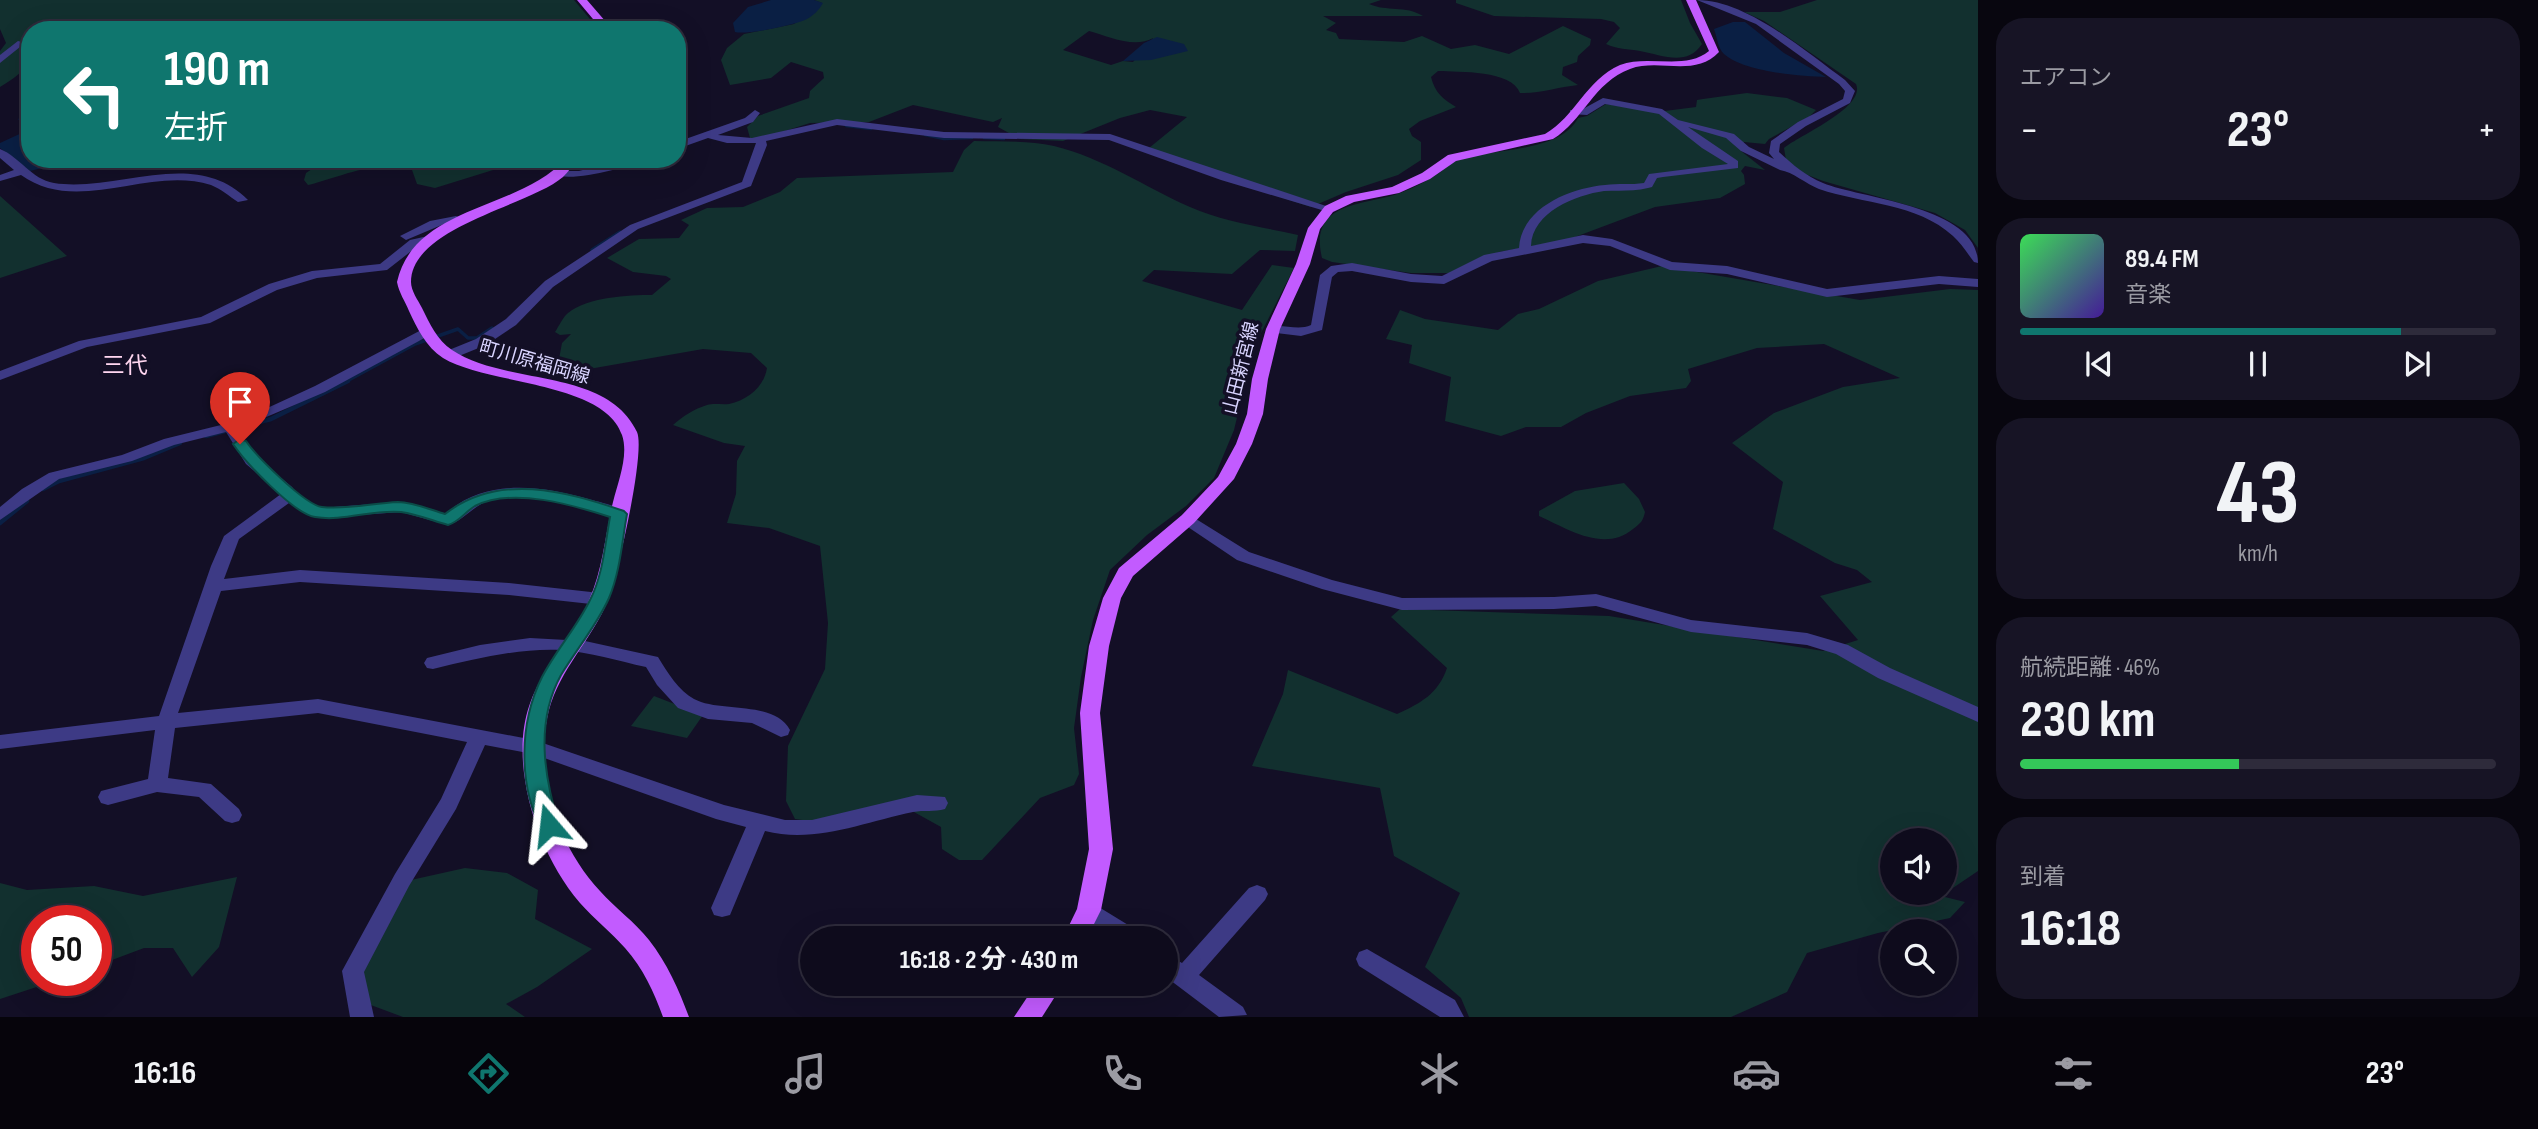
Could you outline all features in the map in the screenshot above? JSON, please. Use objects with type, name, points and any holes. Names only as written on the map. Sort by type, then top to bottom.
[{"type":"main road","points":[[582,0],[600,21]]},
{"type":"main road","points":[[1329,209],[1350,199],[1395,190],[1426,176],[1452,158],[1549,137],[1562,130],[1585,98],[1624,68],[1646,63],[1700,62],[1709,58],[1714,52],[1691,0]]},
{"type":"main road","points":[[408,266],[423,236],[463,221],[559,174],[564,168]]},
{"type":"main road","name":"山田新宮線","points":[[1081,926],[1089,910],[1101,849],[1090,713],[1099,646],[1112,598],[1126,572],[1188,519],[1225,479],[1244,444],[1255,414],[1260,379],[1273,329],[1303,264],[1314,228],[1329,209]]},
{"type":"main road","name":"町川原福岡線","points":[[408,266],[404,284],[425,332],[449,355],[472,367],[584,396],[607,405],[622,418],[631,435],[632,457],[608,575],[600,599],[551,677],[538,705],[534,747],[538,789],[563,861],[588,896],[639,946],[663,981],[676,1017]]},
{"type":"main road","points":[[1027,1017],[1042,996]]},
{"type":"street","points":[[1701,0],[1719,3],[1759,22],[1842,82],[1850,91],[1847,101],[1802,124],[1775,143],[1774,153],[1789,171]]},
{"type":"street","points":[[0,60],[21,43]]},
{"type":"street","points":[[1525,251],[1524,243],[1530,224],[1569,198],[1606,188],[1639,188],[1648,185],[1653,176],[1670,172],[1712,171],[1734,166],[1734,163],[1669,120],[1657,109],[1603,101],[1583,113],[1574,112]]},
{"type":"street","points":[[686,143],[749,120],[755,113]]},
{"type":"street","points":[[1669,120],[1730,136],[1745,149],[1820,186],[1911,208],[1934,218],[1955,229],[1978,259]]},
{"type":"street","points":[[708,135],[734,141],[761,140],[779,133],[837,122],[944,135],[1110,137],[1225,178],[1329,209]]},
{"type":"street","points":[[449,355],[481,342],[511,322],[549,284],[634,227],[747,184],[762,145],[761,140]]},
{"type":"street","points":[[0,152],[42,183],[68,188],[162,178],[203,179],[222,186],[242,200]]},
{"type":"street","points":[[559,174],[579,174],[603,168]]},
{"type":"street","points":[[0,178],[23,171]]},
{"type":"street","points":[[404,237],[423,236]]},
{"type":"street","points":[[388,265],[423,236]]},
{"type":"street","points":[[1273,329],[1296,333],[1317,327],[1326,275],[1335,269],[1352,268],[1411,278],[1444,280],[1488,258],[1583,239],[1612,243],[1670,266],[1727,270],[1827,293],[1939,280],[1978,283]]},
{"type":"street","points":[[0,376],[84,344],[205,320],[273,287],[316,274],[361,271],[388,265],[408,266]]},
{"type":"street","points":[[0,515],[27,492],[54,476],[127,458],[199,433],[230,427],[320,389],[425,332]]},
{"type":"street","points":[[230,427],[251,461],[287,490],[289,496],[317,513],[401,507],[448,520],[471,502],[500,494],[538,493],[569,498],[619,514]]},
{"type":"street","points":[[157,784],[166,722],[219,566],[232,536],[289,496]]},
{"type":"street","points":[[1188,519],[1242,556],[1328,585],[1402,604],[1554,603],[1596,600],[1691,626],[1807,639],[1842,649],[1884,673],[1978,715]]},
{"type":"street","points":[[214,586],[300,576],[509,589],[600,599]]},
{"type":"street","points":[[433,663],[476,652],[572,645],[652,662],[663,680],[685,703],[708,712],[756,716],[781,730]]},
{"type":"street","points":[[0,742],[318,706],[534,747],[723,813],[785,828],[812,828],[917,803],[938,803]]},
{"type":"street","points":[[362,1017],[353,971],[402,880],[449,803],[480,737]]},
{"type":"street","points":[[108,797],[157,784],[204,790],[232,815]]},
{"type":"street","points":[[722,908],[759,821]]},
{"type":"street","points":[[1178,966],[1257,894]]},
{"type":"street","points":[[1089,910],[1112,926]]},
{"type":"street","points":[[1367,959],[1447,1007],[1452,1017]]},
{"type":"street","points":[[1178,973],[1235,1015]]},
{"type":"green space","points":[[0,0],[574,0],[592,21],[21,21],[21,72],[0,87],[0,51],[6,43],[0,29]]},
{"type":"green space","points":[[814,0],[1381,0],[1369,4],[1423,16],[1323,16],[1336,23],[1326,30],[1336,33],[1339,39],[1404,42],[1422,36],[1451,49],[1475,45],[1509,54],[1563,26],[1591,39],[1590,45],[1578,56],[1577,62],[1563,67],[1562,75],[1578,85],[1520,93],[1515,85],[1496,76],[1438,71],[1431,77],[1437,91],[1456,107],[1420,121],[1409,129],[1412,136],[1421,142],[1421,160],[1398,175],[1311,207],[1168,161],[1149,148],[1187,117],[1150,110],[1120,118],[1063,141],[1020,139],[998,127],[1002,118],[993,122],[913,105],[869,122],[810,123],[760,139],[750,138],[747,127],[758,116],[809,98],[810,91],[824,78],[823,72],[791,62],[771,78],[730,85],[721,60],[727,48],[744,34],[794,24],[822,3]],"holes":[[[1089,31],[1129,42],[1153,38],[1133,62],[1123,61],[1111,65],[1063,50]]]},
{"type":"green space","points":[[1456,0],[1681,0],[1702,44],[1689,55],[1665,57],[1606,44],[1620,28],[1614,22],[1601,19],[1494,16],[1456,3]]},
{"type":"green space","points":[[1817,0],[1978,0],[1978,248],[1965,230],[1935,213],[1823,181],[1805,174],[1786,160],[1784,148],[1842,111],[1857,93],[1856,84],[1764,21],[1744,12],[1780,12]]},
{"type":"green space","points":[[1747,93],[1787,98],[1816,110],[1765,144],[1744,142],[1741,151],[1765,170],[1745,166],[1741,171],[1745,184],[1720,198],[1655,207],[1567,240],[1499,252],[1453,273],[1411,273],[1332,262],[1322,258],[1320,239],[1324,225],[1332,215],[1357,204],[1410,189],[1454,162],[1541,144],[1569,130],[1578,118],[1587,116],[1606,104],[1657,112],[1696,107],[1697,100]]},
{"type":"green space","points":[[974,141],[1044,144],[1072,151],[1203,212],[1298,235],[1295,251],[1260,250],[1232,274],[1154,270],[1142,281],[1242,310],[1272,265],[1294,268],[1254,347],[1234,430],[1214,478],[1186,506],[1147,535],[1110,570],[1093,620],[1081,677],[1074,728],[1079,774],[1074,785],[1040,798],[982,860],[959,860],[942,849],[941,827],[907,805],[817,822],[795,819],[786,801],[788,746],[825,669],[828,623],[820,546],[769,528],[727,523],[736,494],[737,461],[745,446],[724,443],[673,425],[702,407],[729,404],[749,396],[759,387],[767,368],[751,353],[703,349],[572,372],[557,370],[562,343],[571,334],[560,335],[555,332],[568,313],[586,303],[620,296],[652,295],[671,279],[633,272],[607,258],[639,239],[679,238],[689,225],[681,220],[707,208],[743,207],[780,192],[797,178],[953,172],[964,150]]},
{"type":"green space","points":[[314,168],[369,168],[308,185],[304,180],[306,173]]},
{"type":"green space","points":[[403,168],[500,168],[435,188],[417,184],[412,170]]},
{"type":"green space","points":[[0,196],[67,256],[0,278]]},
{"type":"green space","points":[[1662,266],[1860,300],[1950,289],[1978,290],[1978,871],[1957,885],[1957,828],[1880,828],[1880,905],[1957,905],[1957,900],[1965,902],[1950,918],[1880,919],[1880,933],[1807,953],[1787,992],[1731,1017],[1469,1017],[1461,998],[1425,967],[1460,893],[1394,856],[1380,788],[1252,766],[1283,694],[1288,670],[1397,714],[1434,691],[1447,668],[1391,617],[1400,609],[1609,616],[1823,651],[1858,640],[1820,596],[1872,582],[1857,570],[1835,563],[1773,529],[1783,482],[1732,443],[1774,413],[1843,387],[1900,378],[1824,344],[1757,348],[1688,369],[1691,381],[1686,388],[1630,396],[1586,413],[1561,427],[1526,427],[1501,436],[1445,421],[1451,377],[1409,363],[1412,345],[1386,339],[1400,310],[1425,319],[1498,330],[1518,314],[1539,309],[1598,281]]},
{"type":"green space","points":[[1624,483],[1639,499],[1645,512],[1640,523],[1622,536],[1598,539],[1574,532],[1539,516],[1539,511],[1575,491]]},
{"type":"green space","points":[[654,696],[703,715],[687,738],[631,726]]},
{"type":"green space","points":[[465,868],[507,873],[538,890],[535,919],[592,949],[537,987],[506,1004],[525,1017],[403,1017],[352,998],[361,962],[411,880]]},
{"type":"green space","points":[[237,877],[219,947],[192,977],[173,948],[144,948],[112,960],[112,905],[21,905],[21,992],[0,999],[0,883],[27,890],[94,886],[143,896]]},
{"type":"water","points":[[771,0],[814,0],[823,3],[814,14],[801,21],[760,31],[735,32],[733,23],[748,7]]},
{"type":"water","points":[[1733,22],[1745,22],[1784,53],[1826,77],[1773,72],[1733,60],[1722,52],[1714,29]]},
{"type":"water","points":[[1157,37],[1184,44],[1188,51],[1151,60],[1123,61],[1144,43]]},
{"type":"water","points":[[21,133],[21,164],[0,148],[0,143]]},
{"type":"waterway","points":[[846,126],[871,129]]},
{"type":"waterway","points":[[925,135],[944,139],[972,138]]},
{"type":"waterway","points":[[984,138],[1004,139]]},
{"type":"waterway","points":[[592,250],[620,232]]},
{"type":"waterway","points":[[345,382],[415,344],[458,329],[468,338],[477,338],[492,328]]},
{"type":"waterway","points":[[206,436],[271,419],[348,381]]},
{"type":"waterway","points":[[43,489],[59,481],[144,458],[180,443]]},
{"type":"waterway","points":[[0,523],[27,501]]},
{"type":"district","name":"三代","points":[[125,365]]},
{"type":"route","points":[[240,444],[251,461],[287,490],[289,496],[317,513],[401,507],[448,520],[471,502],[500,494],[538,493],[569,498],[619,514],[608,575],[600,599],[551,677],[538,705],[534,747],[538,789],[549,825]]}]
